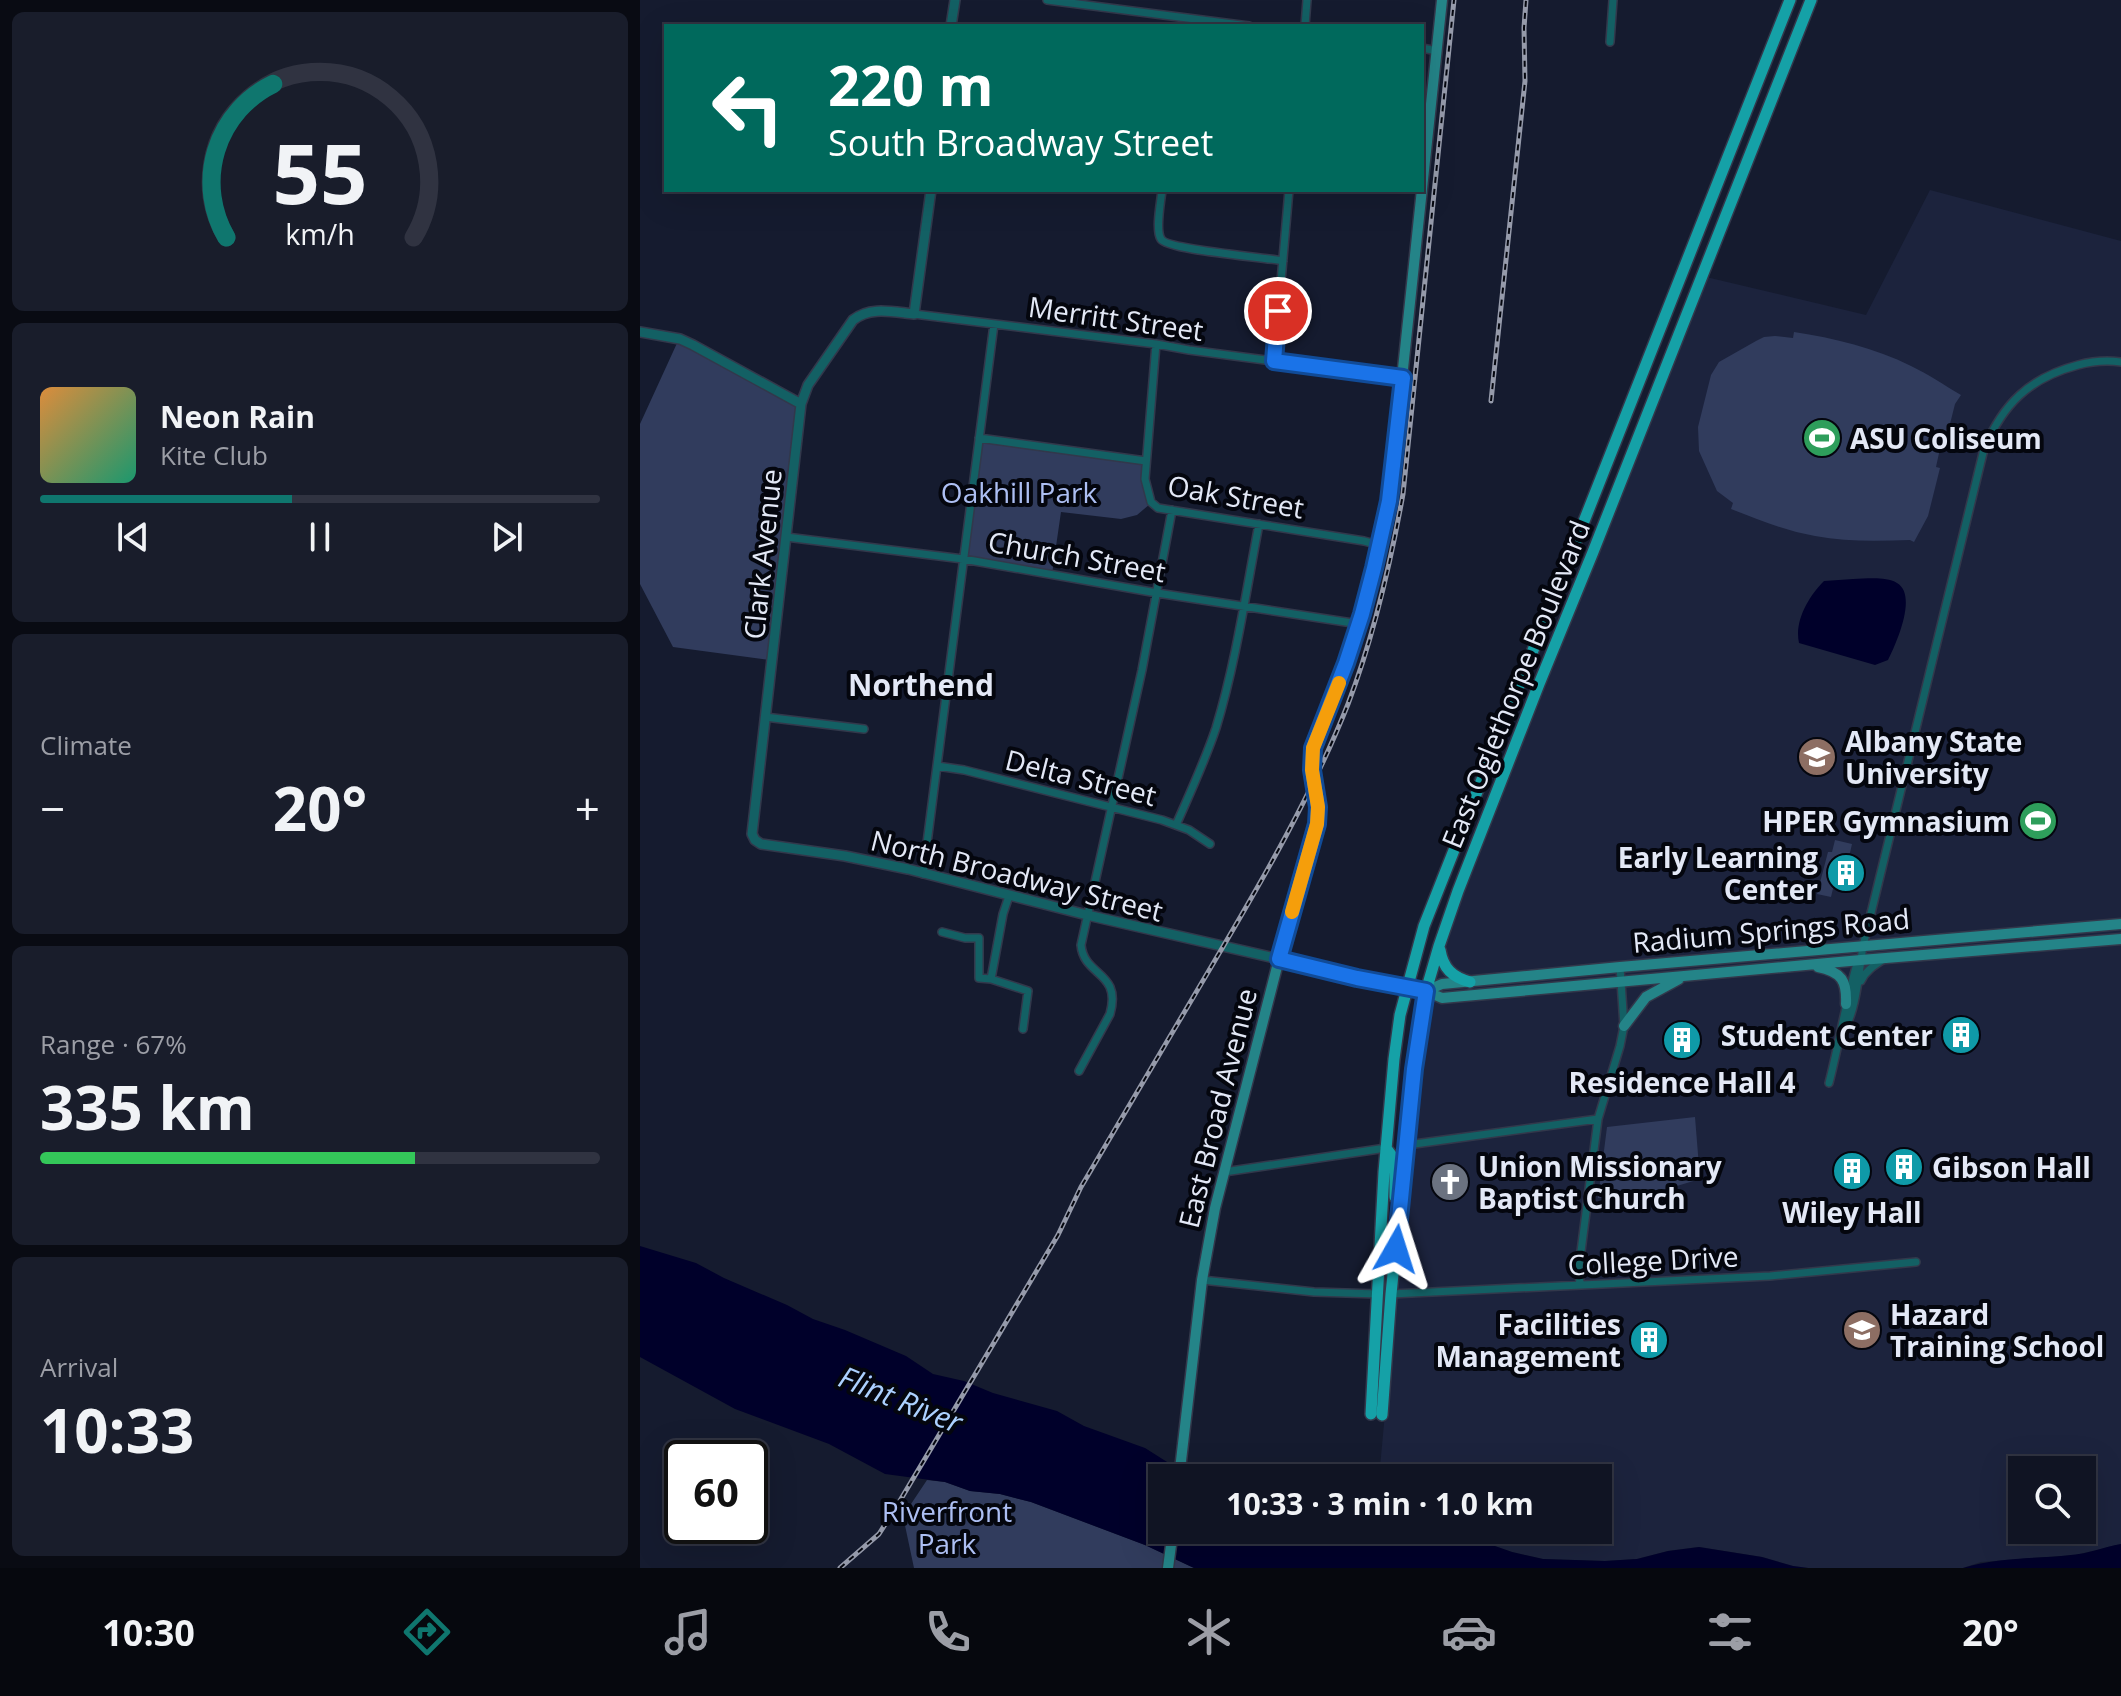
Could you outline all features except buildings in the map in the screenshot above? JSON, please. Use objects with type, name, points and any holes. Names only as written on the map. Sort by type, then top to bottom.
[{"type":"main road","name":"East Broad Avenue","points":[[1424,153],[1442,0]]},
{"type":"main road","name":"East Oglethorpe Boulevard","points":[[1377,1414],[1384,1294],[1386,1148],[1398,1026],[1406,989],[1432,903],[1790,0]]},
{"type":"main road","name":"East Oglethorpe Boulevard","points":[[1384,1294],[1396,1249],[1414,1069],[1426,991],[1439,946],[1539,684],[1811,0]]},
{"type":"main road","name":"East Broad Avenue","points":[[1181,1464],[1202,1280],[1215,1208],[1317,824],[1313,748],[1359,624],[1389,501],[1420,192]]},
{"type":"main road","name":"Radium Springs Road","points":[[1426,991],[1442,984],[2121,924]]},
{"type":"main road","name":"Radium Springs Road","points":[[1279,959],[1426,991],[1442,998],[2121,939]]},
{"type":"main road","points":[[1439,946],[1447,970],[1459,979],[1470,982]]},
{"type":"main road","points":[[1808,965],[1835,973],[1842,979],[1847,987],[1846,1004]]},
{"type":"main road","points":[[1624,1026],[1646,997],[1682,977]]},
{"type":"main road","points":[[1386,1148],[1395,1160],[1396,1249]]},
{"type":"main road","points":[[1168,1568],[1171,1544]]},
{"type":"street","points":[[951,24],[955,0]]},
{"type":"street","points":[[1047,0],[1235,24]]},
{"type":"street","points":[[1305,24],[1307,0]]},
{"type":"street","points":[[1610,42],[1613,0]]},
{"type":"street","points":[[1176,24],[1177,16]]},
{"type":"street","points":[[1424,48],[1437,51]]},
{"type":"street","points":[[914,314],[931,192]]},
{"type":"street","points":[[1162,192],[1159,230],[1165,244],[1283,261]]},
{"type":"street","points":[[1274,361],[1289,192]]},
{"type":"street","name":"Merritt Street","points":[[871,311],[1156,344],[1403,378]]},
{"type":"street","name":"Clark Avenue","points":[[753,829],[801,404],[808,385],[853,320],[871,311]]},
{"type":"street","points":[[923,874],[994,324]]},
{"type":"street","points":[[640,332],[680,339],[801,404]]},
{"type":"street","points":[[1146,461],[1156,344]]},
{"type":"street","points":[[1841,1037],[1841,1023],[1863,946],[1976,479],[1993,427],[2009,405],[2033,383],[2059,370],[2086,363],[2121,362]]},
{"type":"street","name":"Oak Street","points":[[979,438],[1146,461],[1145,479],[1151,502],[1158,508],[1379,545]]},
{"type":"street","points":[[1079,1071],[1113,1004],[1107,980],[1084,960],[1081,945],[1113,806],[1172,510]]},
{"type":"street","points":[[1176,825],[1216,727],[1259,524]]},
{"type":"street","name":"Church Street","points":[[786,537],[963,559],[1359,624]]},
{"type":"street","points":[[765,717],[864,729]]},
{"type":"street","name":"Delta Street","points":[[937,766],[1113,806],[1176,825],[1210,844]]},
{"type":"street","name":"North Broadway Street","points":[[753,829],[755,840],[761,844],[845,856],[1279,959]]},
{"type":"street","points":[[991,979],[1009,896]]},
{"type":"street","points":[[942,932],[979,938],[979,978],[1028,991],[1023,1029]]},
{"type":"street","points":[[1829,1083],[1863,975],[1886,958]]},
{"type":"street","points":[[1858,990],[1859,960]]},
{"type":"street","points":[[1580,1285],[1579,1267],[1598,1119],[1624,1026],[1620,967]]},
{"type":"street","points":[[1407,1145],[1598,1119]]},
{"type":"street","points":[[1224,1172],[1386,1148]]},
{"type":"street","name":"College Drive","points":[[1202,1280],[1314,1292],[1384,1294],[1770,1276],[1916,1262]]},
{"type":"shaded area","name":"Albany State University","points":[[1930,190],[2121,241],[2121,1544],[2076,1555],[1981,1562],[1963,1568],[1808,1568],[1699,1547],[1637,1559],[1543,1559],[1489,1544],[1612,1544],[1612,1464],[1380,1464],[1424,1024],[1446,930],[1706,277],[1866,315]]},
{"type":"green space","name":"ASU Coliseum","points":[[1794,332],[1883,354],[1917,369],[1961,395],[1955,404],[1945,444],[1941,444],[1936,467],[1940,468],[1928,516],[1914,542],[1838,539],[1794,531],[1731,509],[1733,503],[1717,491],[1699,451],[1698,427],[1711,375],[1719,362],[1756,341],[1775,336],[1793,338]]},
{"type":"green space","points":[[678,341],[799,405],[770,660],[673,647],[640,584],[640,424]]},
{"type":"green space","name":"Oakhill Park","points":[[980,439],[1144,462],[1144,484],[1150,504],[1137,515],[1121,519],[1061,512],[1052,574],[964,558]]},
{"type":"green space","points":[[1835,840],[1852,844],[1849,857],[1841,855],[1831,897],[1817,894],[1828,852],[1832,852]]},
{"type":"green space","points":[[1695,1117],[1700,1179],[1667,1189],[1598,1198],[1607,1127]]},
{"type":"green space","name":"Riverfront Park","points":[[927,1480],[1031,1502],[1145,1545],[1194,1568],[914,1568],[903,1516]]},
{"type":"water","points":[[1875,578],[1897,583],[1906,598],[1900,632],[1888,660],[1875,665],[1799,643],[1801,618],[1808,601],[1824,581]]},
{"type":"water","name":"Flint River","points":[[640,1246],[696,1263],[813,1319],[906,1356],[933,1374],[1057,1411],[1084,1426],[1145,1448],[1170,1464],[1148,1464],[1148,1544],[1489,1544],[1543,1559],[1605,1561],[1637,1559],[1699,1547],[1808,1568],[1194,1568],[1145,1545],[1031,1502],[970,1491],[945,1482],[885,1474],[829,1444],[735,1409],[640,1357]]},
{"type":"water","points":[[2121,1544],[2121,1568],[1963,1568],[2003,1560],[2077,1554]]},
{"type":"railway","points":[[840,1568],[879,1534],[1058,1235],[1081,1187],[1286,836],[1348,704],[1380,600],[1403,494],[1454,0]]},
{"type":"railway","points":[[1491,401],[1525,81],[1526,0]]},
{"type":"slow traffic","points":[[1292,912],[1317,824],[1313,748],[1339,683]]},
{"type":"place","name":"ASU Coliseum","points":[[1822,438]]},
{"type":"place","name":"Albany State University","points":[[1817,757]]},
{"type":"place","name":"HPER Gymnasium","points":[[2038,821]]},
{"type":"place","name":"Early Learning Center","points":[[1846,873]]},
{"type":"place","name":"Student Center","points":[[1961,1035]]},
{"type":"place","name":"Residence Hall 4","points":[[1682,1040]]},
{"type":"place","name":"Gibson Hall","points":[[1904,1167]]},
{"type":"place","name":"Wiley Hall","points":[[1852,1171]]},
{"type":"place","name":"Union Missionary Baptist Church","points":[[1450,1182]]},
{"type":"place","name":"Hazard Training School","points":[[1862,1330]]},
{"type":"place","name":"Facilities Management","points":[[1649,1340]]},
{"type":"district","name":"Northend","points":[[921,684]]},
{"type":"route","points":[[1278,311],[1274,361],[1403,378],[1389,501],[1362,614],[1313,748],[1317,824],[1279,959],[1426,991],[1414,1069],[1396,1249]]}]
